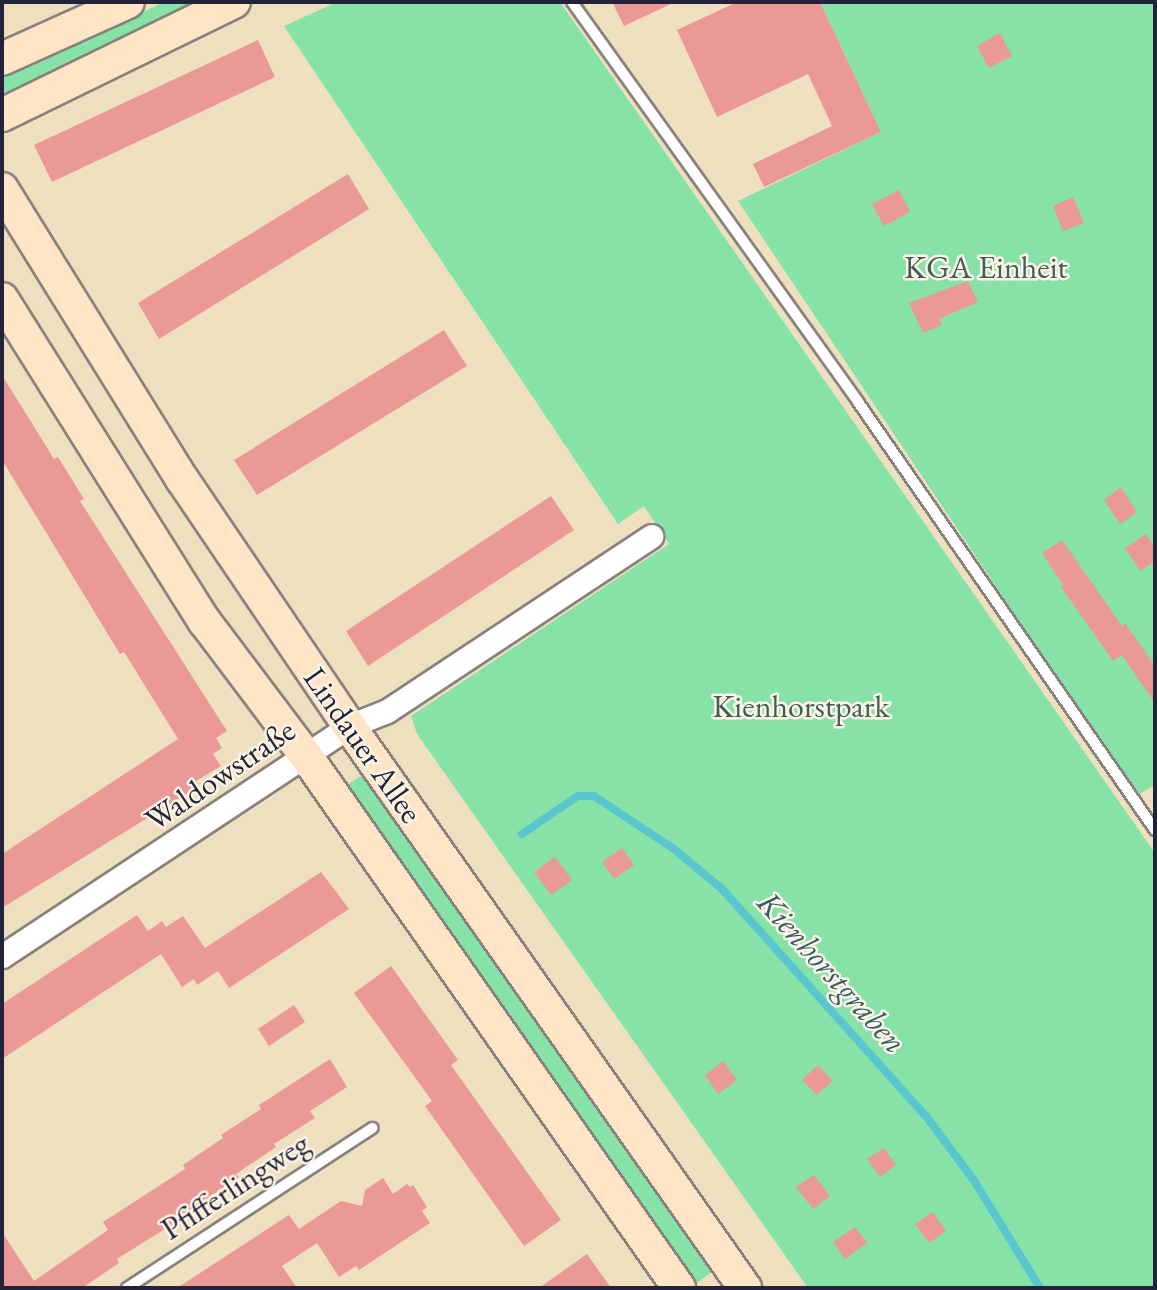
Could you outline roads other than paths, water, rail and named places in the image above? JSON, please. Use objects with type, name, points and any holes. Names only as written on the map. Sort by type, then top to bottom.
[{"type":"main road","points":[[2,59],[128,2]]},
{"type":"main road","points":[[2,116],[234,2]]},
{"type":"main road","name":"Lindauer Allee","points":[[2,189],[182,479],[349,726],[745,1288]]},
{"type":"main road","name":"Lindauer Allee","points":[[2,299],[205,622],[306,756],[679,1288]]},
{"type":"street","name":"Waldowstraße","points":[[2,956],[349,726],[387,711],[651,536]]},
{"type":"lane","points":[[572,2],[858,402],[1155,830]]},
{"type":"lane","name":"Pfifferlingweg","points":[[127,1288],[372,1128]]},
{"type":"waterway","name":"Kienhorstgraben","points":[[522,834],[578,796],[594,796],[674,849],[722,889],[926,1116],[973,1179],[1040,1288]]},
{"type":"park label","name":"KGA Einheit","points":[[986,267]]},
{"type":"park label","name":"Kienhorstpark","points":[[801,706]]}]
